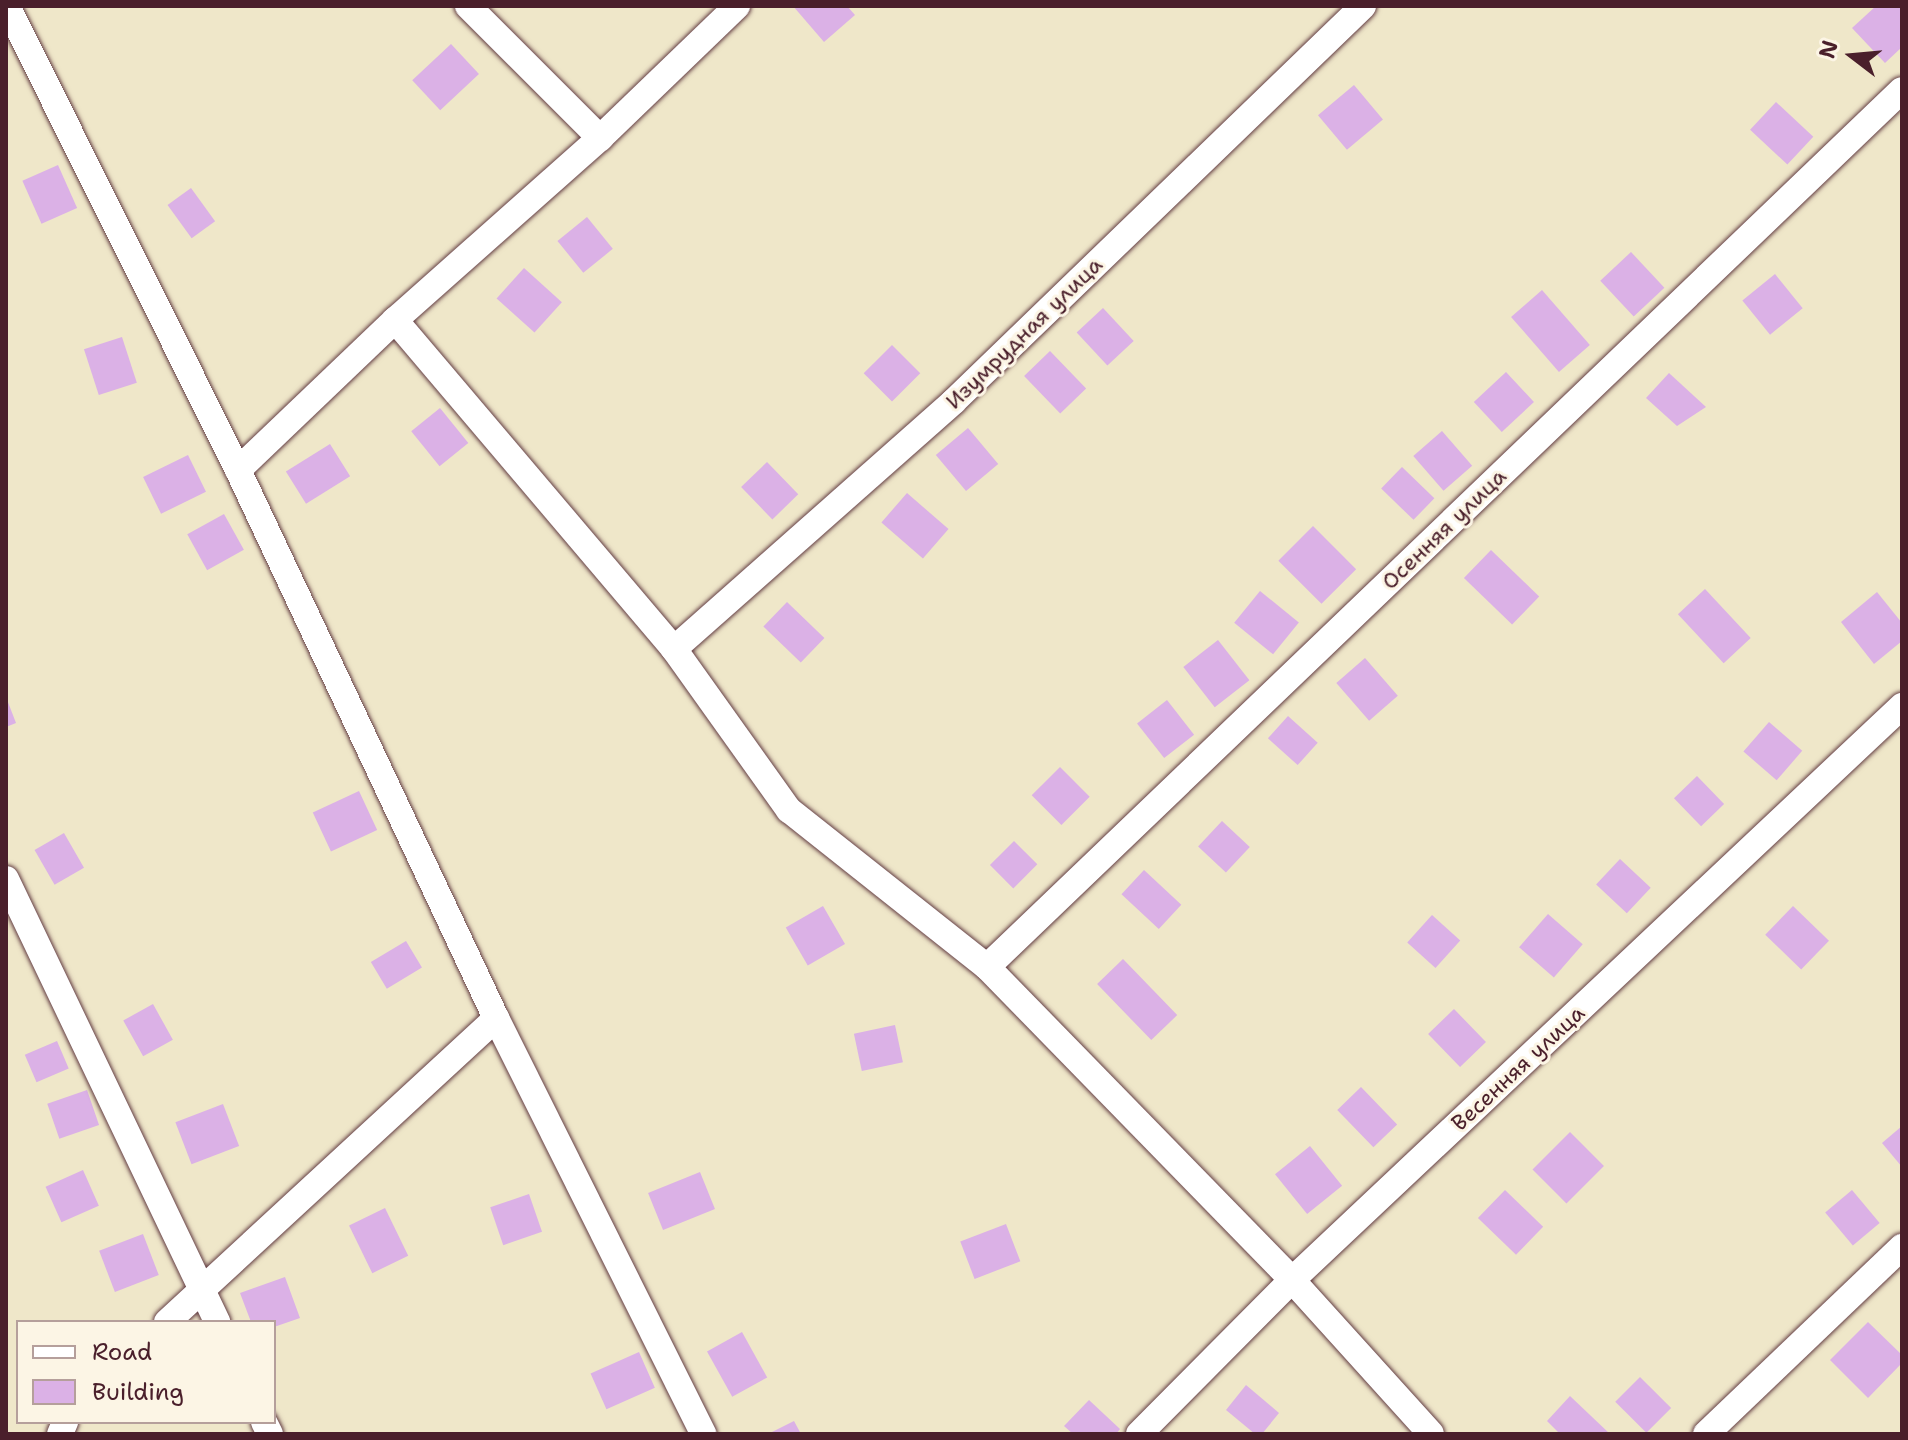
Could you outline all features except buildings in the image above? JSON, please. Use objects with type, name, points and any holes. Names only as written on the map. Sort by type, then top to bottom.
[{"type":"street","points":[[7,6],[238,470],[496,1018],[703,1434]]},
{"type":"street","points":[[468,6],[600,138]]},
{"type":"street","points":[[238,470],[395,320],[600,138],[737,6]]},
{"type":"street","name":"Изумрудная улица","points":[[674,649],[953,402],[1363,6]]},
{"type":"street","name":"Осенняя улица","points":[[987,967],[1902,90]]},
{"type":"street","points":[[395,320],[674,649],[789,810],[987,967],[1292,1280],[1431,1434]]},
{"type":"street","name":"Весенняя улица","points":[[1139,1434],[1292,1280],[1902,706]]},
{"type":"street","points":[[6,879],[216,1320]]},
{"type":"street","points":[[169,1320],[496,1018]]},
{"type":"street","points":[[1706,1434],[1902,1247]]}]
